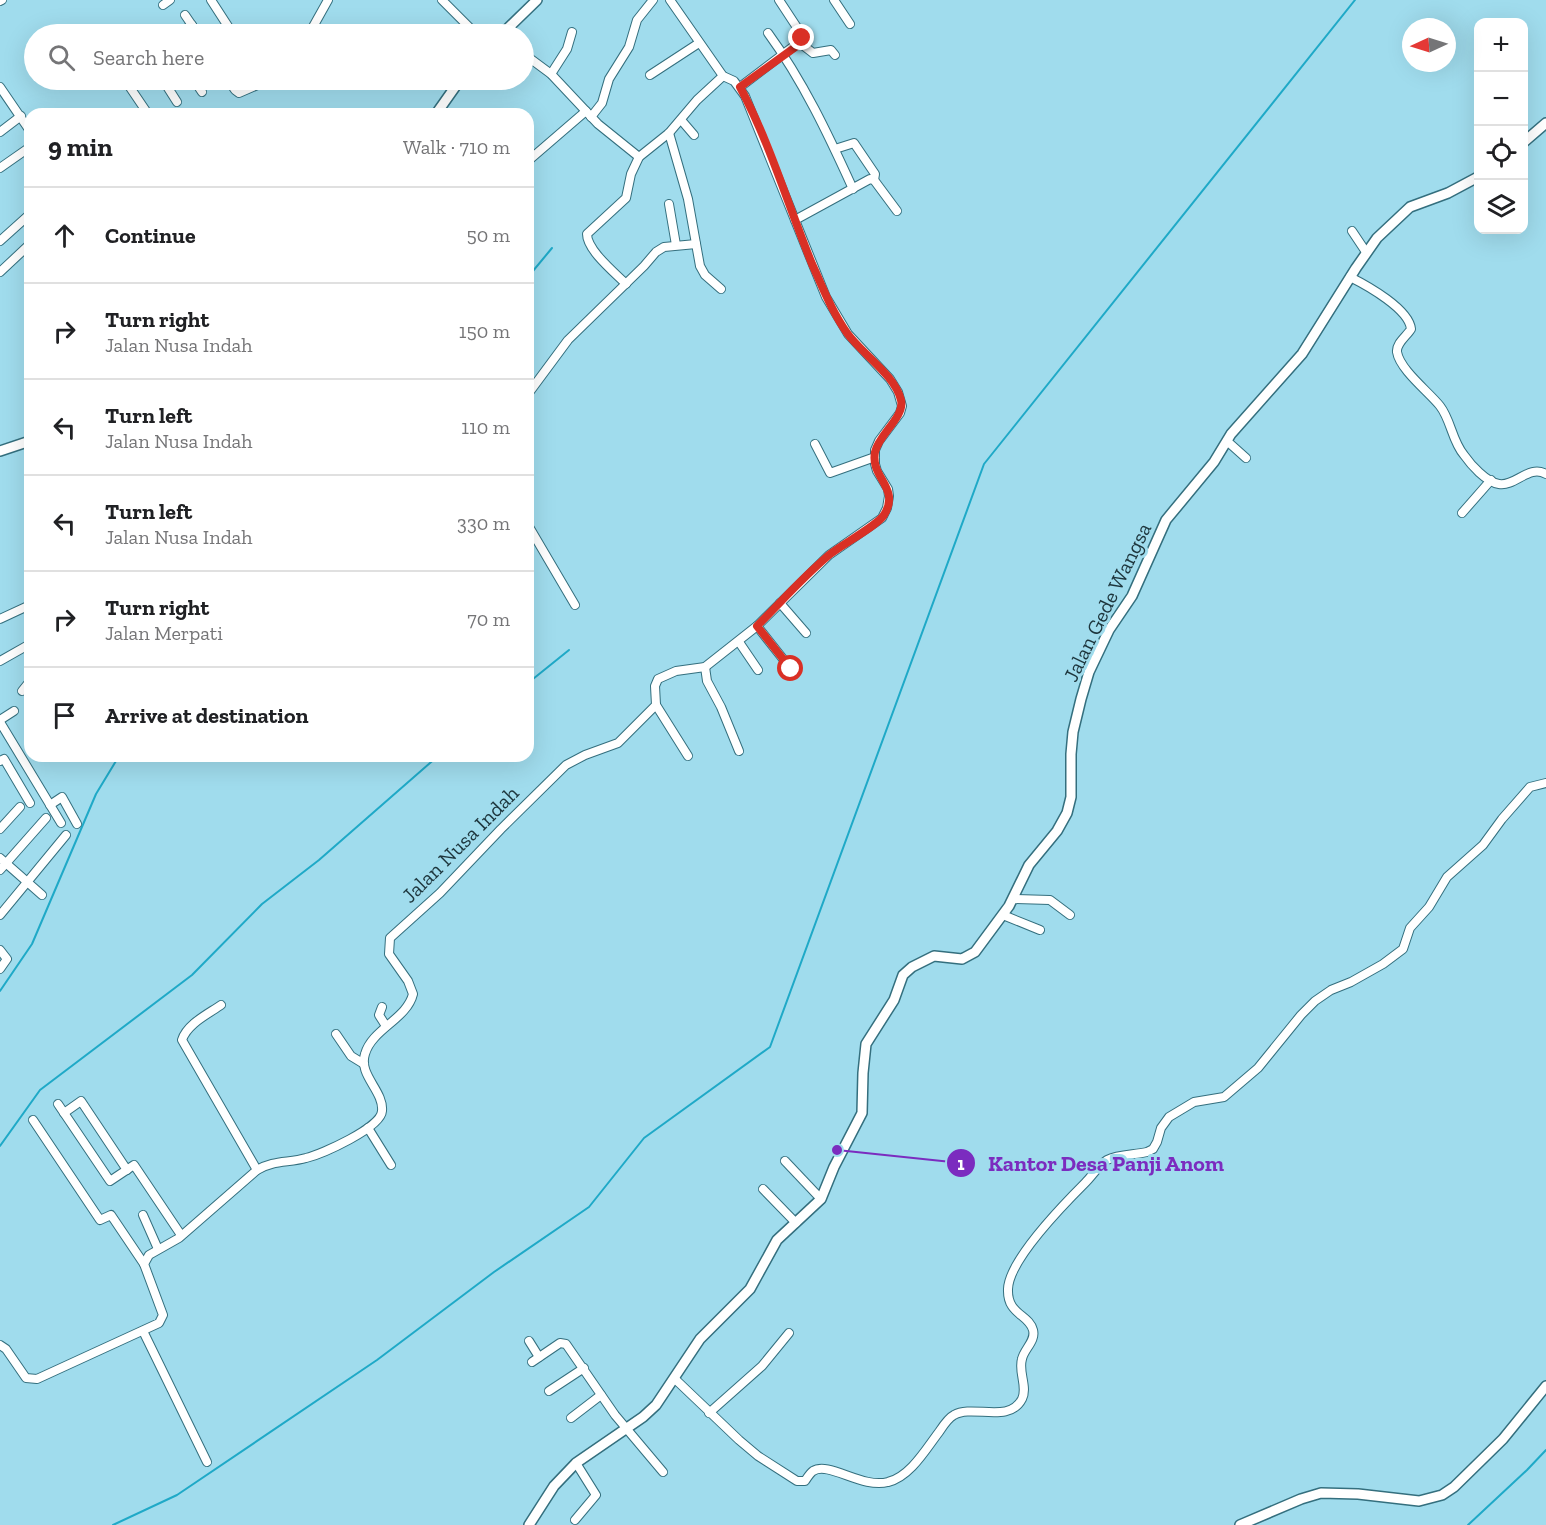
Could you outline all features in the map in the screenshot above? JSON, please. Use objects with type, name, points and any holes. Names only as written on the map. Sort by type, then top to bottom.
[{"type":"street","points":[[211,0],[227,24]]},
{"type":"street","points":[[315,24],[328,0]]},
{"type":"street","points":[[442,0],[466,24]]},
{"type":"street","points":[[512,24],[537,0]]},
{"type":"street","points":[[534,155],[602,103],[609,80],[629,47],[638,20],[653,0]]},
{"type":"street","points":[[670,0],[723,76],[730,78],[740,87],[754,115],[826,297],[848,334],[890,379],[901,399],[900,413],[879,441],[875,457],[877,471],[888,489],[889,496],[882,518],[829,555],[757,626],[705,667],[676,671],[658,679],[655,686],[656,705],[688,756]]},
{"type":"street","points":[[740,87],[801,43],[802,38],[796,25],[779,0]]},
{"type":"street","points":[[834,0],[850,24]]},
{"type":"street","points":[[185,15],[191,24]]},
{"type":"street","points":[[550,74],[567,49],[572,32]]},
{"type":"street","points":[[768,33],[784,55],[816,110],[853,189]]},
{"type":"street","points":[[801,43],[813,53],[831,50],[835,55]]},
{"type":"street","points":[[650,75],[699,44]]},
{"type":"street","points":[[534,62],[639,157]]},
{"type":"street","points":[[626,284],[603,261],[587,234],[626,198],[631,174],[639,157],[682,121],[697,100],[723,76]]},
{"type":"street","points":[[0,87],[24,121]]},
{"type":"street","points":[[132,90],[144,108]]},
{"type":"street","points":[[169,90],[177,102]]},
{"type":"street","points":[[440,108],[453,90]]},
{"type":"street","points":[[0,132],[21,116]]},
{"type":"street","points":[[682,121],[694,135]]},
{"type":"street","points":[[1528,139],[1546,123]]},
{"type":"street","points":[[669,133],[688,199],[702,271],[721,289]]},
{"type":"street","points":[[835,149],[851,142],[854,143],[875,174],[874,180],[897,211]]},
{"type":"street","points":[[0,168],[24,151]]},
{"type":"street","points":[[795,219],[870,179],[874,180]]},
{"type":"street","name":"Jalan Gede Wangsa","points":[[529,1525],[554,1486],[576,1464],[656,1405],[700,1339],[746,1294],[759,1275],[777,1240],[821,1199],[836,1162],[862,1113],[862,1073],[866,1044],[894,1000],[903,975],[912,967],[934,956],[956,959],[969,956],[978,948],[1013,899],[1029,866],[1051,840],[1067,813],[1072,790],[1071,753],[1075,723],[1095,659],[1109,630],[1132,596],[1166,520],[1274,383],[1302,354],[1366,252],[1406,209],[1423,200],[1448,193],[1474,180]]},
{"type":"street","points":[[669,204],[676,245]]},
{"type":"street","points":[[0,241],[24,219]]},
{"type":"street","points":[[1352,231],[1366,252]]},
{"type":"street","points":[[534,386],[568,340],[656,252],[664,247],[696,244]]},
{"type":"street","points":[[0,272],[24,250]]},
{"type":"street","points":[[1350,277],[1386,299],[1409,321],[1411,329],[1398,346],[1397,354],[1446,415],[1463,455],[1491,480],[1500,484],[1506,484],[1531,472],[1543,471],[1546,474]]},
{"type":"street","points":[[1227,441],[1246,458]]},
{"type":"street","points":[[0,452],[24,443]]},
{"type":"street","points":[[815,444],[830,474],[875,457]]},
{"type":"street","points":[[1462,513],[1491,480]]},
{"type":"street","points":[[534,535],[575,605]]},
{"type":"street","points":[[780,603],[806,633]]},
{"type":"street","points":[[0,619],[24,608]]},
{"type":"street","points":[[757,626],[791,669]]},
{"type":"street","points":[[739,642],[758,670]]},
{"type":"street","points":[[0,661],[24,647]]},
{"type":"street","points":[[705,667],[707,681],[721,707],[739,751]]},
{"type":"street","name":"Jalan Nusa Indah","points":[[364,1065],[368,1047],[407,1006],[413,994],[408,981],[389,954],[389,942],[395,933],[440,893],[566,765],[585,754],[618,744],[656,705]]},
{"type":"street","points":[[14,711],[0,721],[24,761]]},
{"type":"street","points":[[1,758],[30,803]]},
{"type":"street","points":[[24,762],[61,824]]},
{"type":"street","points":[[675,1379],[709,1413],[758,1456],[797,1481],[805,1481],[813,1471],[824,1467],[864,1482],[887,1483],[902,1475],[920,1457],[953,1415],[964,1411],[1003,1412],[1017,1406],[1023,1398],[1021,1361],[1032,1340],[1033,1330],[1030,1324],[1012,1308],[1008,1295],[1009,1281],[1018,1262],[1071,1195],[1108,1160],[1153,1149],[1165,1122],[1179,1109],[1200,1100],[1224,1096],[1258,1068],[1315,1001],[1331,990],[1383,964],[1403,950],[1410,928],[1429,907],[1447,877],[1483,845],[1530,787],[1546,783]]},
{"type":"street","points":[[50,805],[62,797],[77,824]]},
{"type":"street","points":[[0,829],[20,807]]},
{"type":"street","points":[[42,895],[2,864],[46,818]]},
{"type":"street","points":[[0,915],[66,836]]},
{"type":"street","points":[[1013,899],[1050,900],[1070,915]]},
{"type":"street","points":[[1003,915],[1040,930]]},
{"type":"street","points":[[0,950],[7,959],[0,969]]},
{"type":"street","points":[[220,1005],[193,1025],[184,1034],[182,1040],[257,1170]]},
{"type":"street","points":[[382,1007],[379,1013],[386,1026]]},
{"type":"street","points":[[144,1264],[149,1255],[181,1235],[257,1170],[270,1163],[307,1158],[327,1150],[368,1128],[379,1119],[382,1108],[364,1065],[351,1056],[336,1034]]},
{"type":"street","points":[[64,1113],[81,1101],[127,1170]]},
{"type":"street","points":[[57,1104],[110,1181],[134,1165],[181,1235]]},
{"type":"street","points":[[0,1345],[6,1349],[26,1378],[37,1379],[159,1323],[163,1315],[144,1264],[111,1215],[100,1220],[33,1120]]},
{"type":"street","points":[[368,1128],[391,1165]]},
{"type":"street","points":[[785,1161],[821,1199]]},
{"type":"street","points":[[763,1189],[796,1223]]},
{"type":"street","points":[[143,1215],[158,1249]]},
{"type":"street","points":[[143,1331],[207,1462]]},
{"type":"street","points":[[709,1413],[762,1366],[789,1333]]},
{"type":"street","points":[[529,1341],[536,1359],[560,1343],[565,1343],[626,1429],[663,1472]]},
{"type":"street","points":[[549,1391],[584,1368]]},
{"type":"street","points":[[1240,1525],[1321,1493],[1358,1494],[1419,1502],[1442,1495],[1464,1478],[1503,1439],[1546,1386]]},
{"type":"street","points":[[571,1418],[602,1395]]},
{"type":"street","points":[[575,1521],[596,1495],[576,1464]]},
{"type":"waterway","points":[[113,1525],[177,1495],[377,1360],[494,1272],[589,1207],[644,1138],[770,1047],[984,464],[1355,0]]},
{"type":"waterway","points":[[534,270],[552,248]]},
{"type":"waterway","points":[[534,678],[569,650]]},
{"type":"waterway","points":[[0,991],[32,944],[96,794],[115,762]]},
{"type":"waterway","points":[[0,1146],[40,1090],[192,975],[262,904],[319,860],[431,762]]},
{"type":"waterway","points":[[1468,1525],[1546,1450]]},
{"type":"place","name":"Kantor Desa Panji Anom","points":[[837,1150]]},
{"type":"route","points":[[791,669],[757,626],[829,555],[882,518],[889,496],[888,489],[877,471],[875,450],[900,413],[902,406],[898,392],[890,379],[848,334],[826,297],[754,115],[740,87],[801,43],[802,38]]}]
